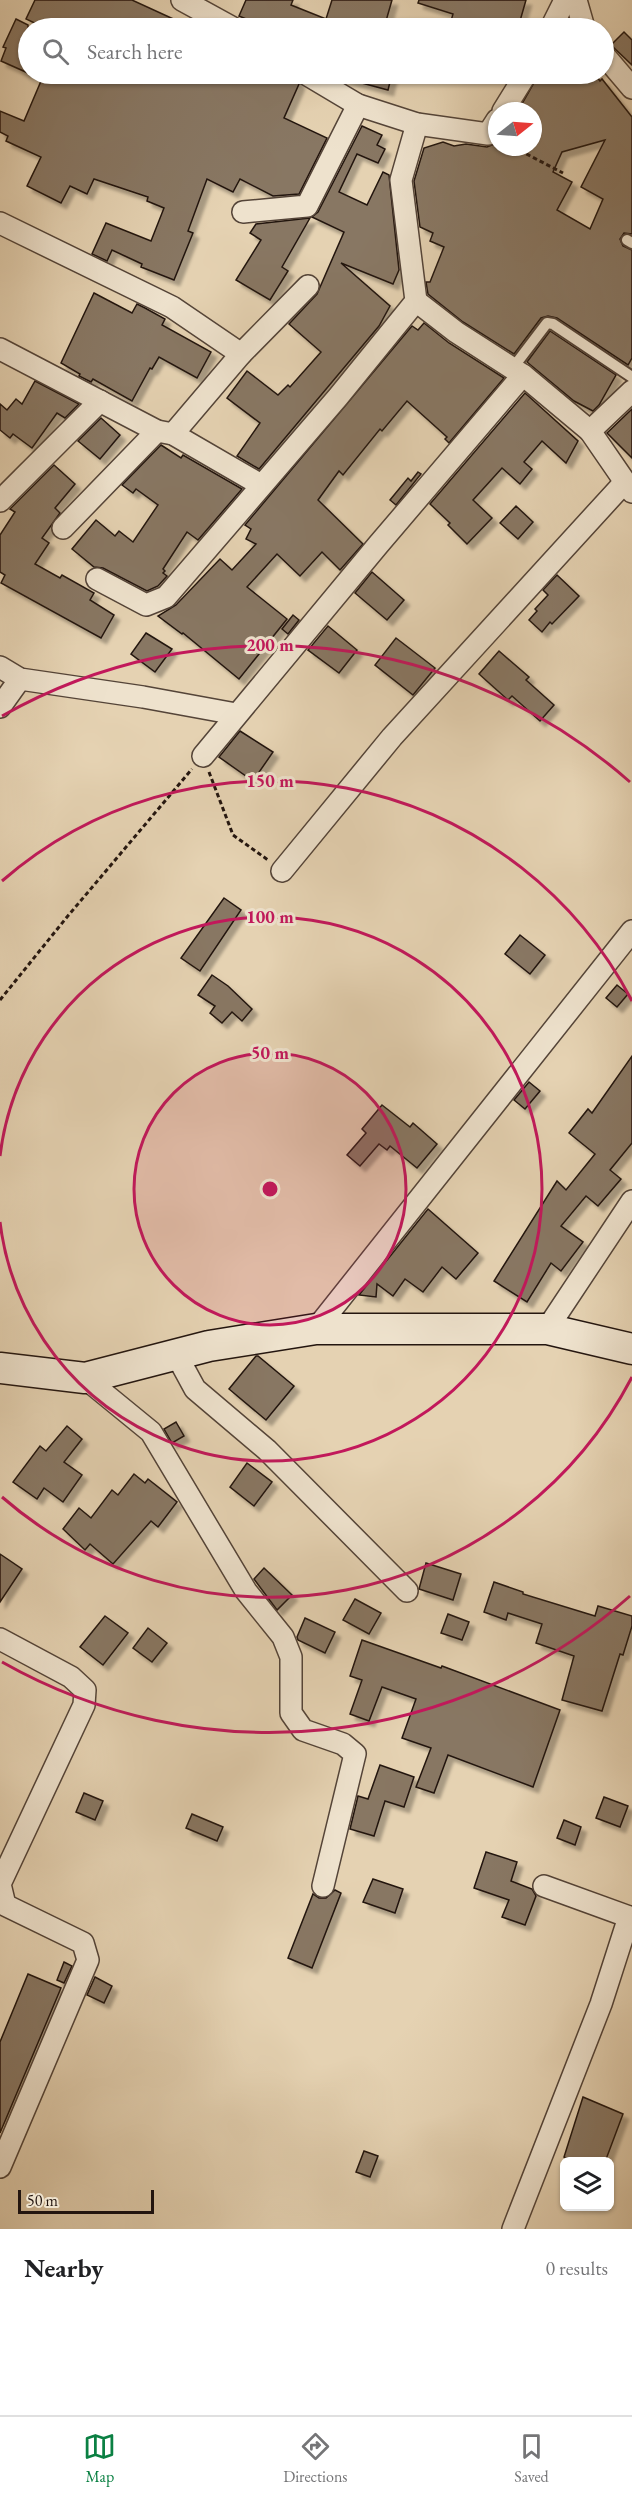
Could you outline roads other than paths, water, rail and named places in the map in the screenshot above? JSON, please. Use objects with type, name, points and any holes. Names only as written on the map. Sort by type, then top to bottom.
[{"type":"street","points":[[556,18],[565,0]]},
{"type":"street","points":[[576,0],[581,18]]},
{"type":"street","points":[[195,3],[218,18]]},
{"type":"street","points":[[614,68],[632,88]]},
{"type":"street","points":[[323,84],[358,105],[417,124],[488,134]]},
{"type":"street","points":[[509,102],[520,84]]},
{"type":"street","points":[[243,212],[307,206],[358,105]]},
{"type":"street","points":[[282,872],[392,737],[628,487],[590,431],[518,372],[456,332],[416,301],[400,180],[417,124]]},
{"type":"street","points":[[0,223],[172,307],[241,354]]},
{"type":"street","points":[[63,528],[165,432],[308,286]]},
{"type":"street","points":[[97,579],[146,605],[166,597],[261,484],[338,398],[416,301]]},
{"type":"street","points":[[0,349],[165,432],[261,484]]},
{"type":"street","points":[[203,756],[518,372]]},
{"type":"street","points":[[590,431],[632,391]]},
{"type":"street","points":[[0,501],[100,401]]},
{"type":"street","points":[[0,667],[20,679],[143,697],[236,714]]},
{"type":"street","points":[[0,707],[20,679]]},
{"type":"street","points":[[316,1329],[632,930]]},
{"type":"street","points":[[547,1329],[632,1201]]},
{"type":"street","points":[[0,1368],[85,1378],[209,1346],[316,1329],[547,1329],[632,1349]]},
{"type":"street","points":[[176,1354],[195,1389],[267,1450],[407,1591]]},
{"type":"street","points":[[85,1378],[151,1432],[246,1592],[283,1638],[291,1657],[291,1713],[303,1730],[343,1744],[355,1755],[323,1886]]},
{"type":"street","points":[[0,1639],[71,1677],[85,1690],[84,1706],[0,1884],[5,1905],[82,1943],[88,1960],[0,2167]]},
{"type":"street","points":[[513,2229],[602,2004],[630,1918],[544,1886]]},
{"type":"lane","points":[[518,372],[547,323],[553,324],[632,376]]}]
